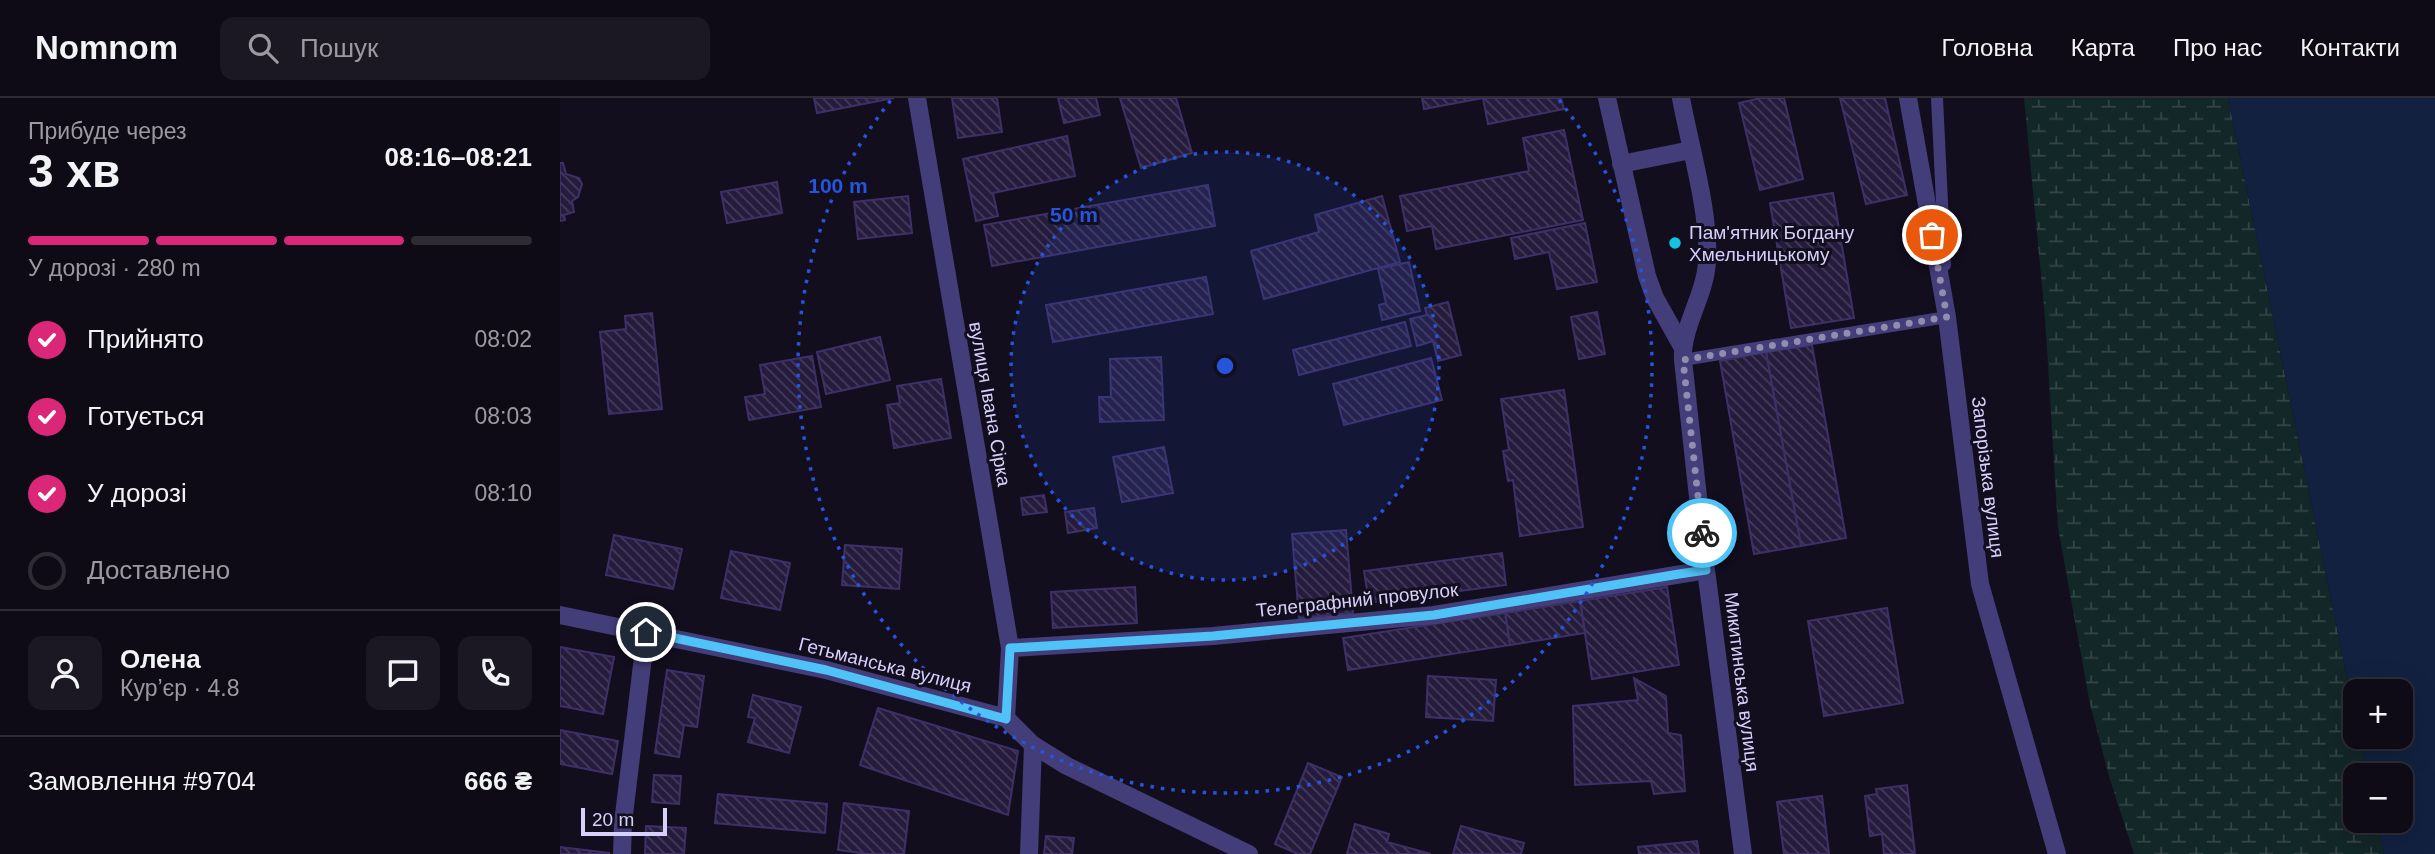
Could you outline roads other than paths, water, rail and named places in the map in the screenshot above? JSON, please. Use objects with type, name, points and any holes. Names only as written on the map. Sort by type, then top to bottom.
[{"type":"street","name":"вулиця Івана Сірка","points":[[917,98],[1010,648],[1006,719]]},
{"type":"street","name":"Микитинська вулиця","points":[[1607,98],[1647,276],[1683,354],[1706,570],[1743,854]]},
{"type":"street","name":"Микитинська вулиця","points":[[1681,98],[1707,226],[1707,262],[1703,289],[1683,354]]},
{"type":"street","name":"Запорізька вулиця","points":[[1908,98],[1947,317],[1980,584],[2057,854]]},
{"type":"street","points":[[1621,164],[1691,150]]},
{"type":"street","name":"Телеграфний провулок","points":[[1010,648],[1213,636],[1434,615],[1706,570]]},
{"type":"street","name":"Гетьманська вулиця","points":[[560,615],[826,670],[1006,719],[1033,745],[1067,766],[1249,854]]},
{"type":"street","points":[[622,854],[623,824],[646,632]]},
{"type":"street","points":[[1028,854],[1033,745]]},
{"type":"lane","points":[[1683,354],[1947,317],[1937,98]]},
{"type":"water","points":[[2228,98],[2435,98],[2435,854],[2384,854],[2380,833],[2413,833],[2413,763],[2365,763],[2363,749],[2413,749],[2413,679],[2347,679]]},
{"type":"place","name":"Пам'ятник Богдану Хмельницькому","points":[[1675,243]]}]
